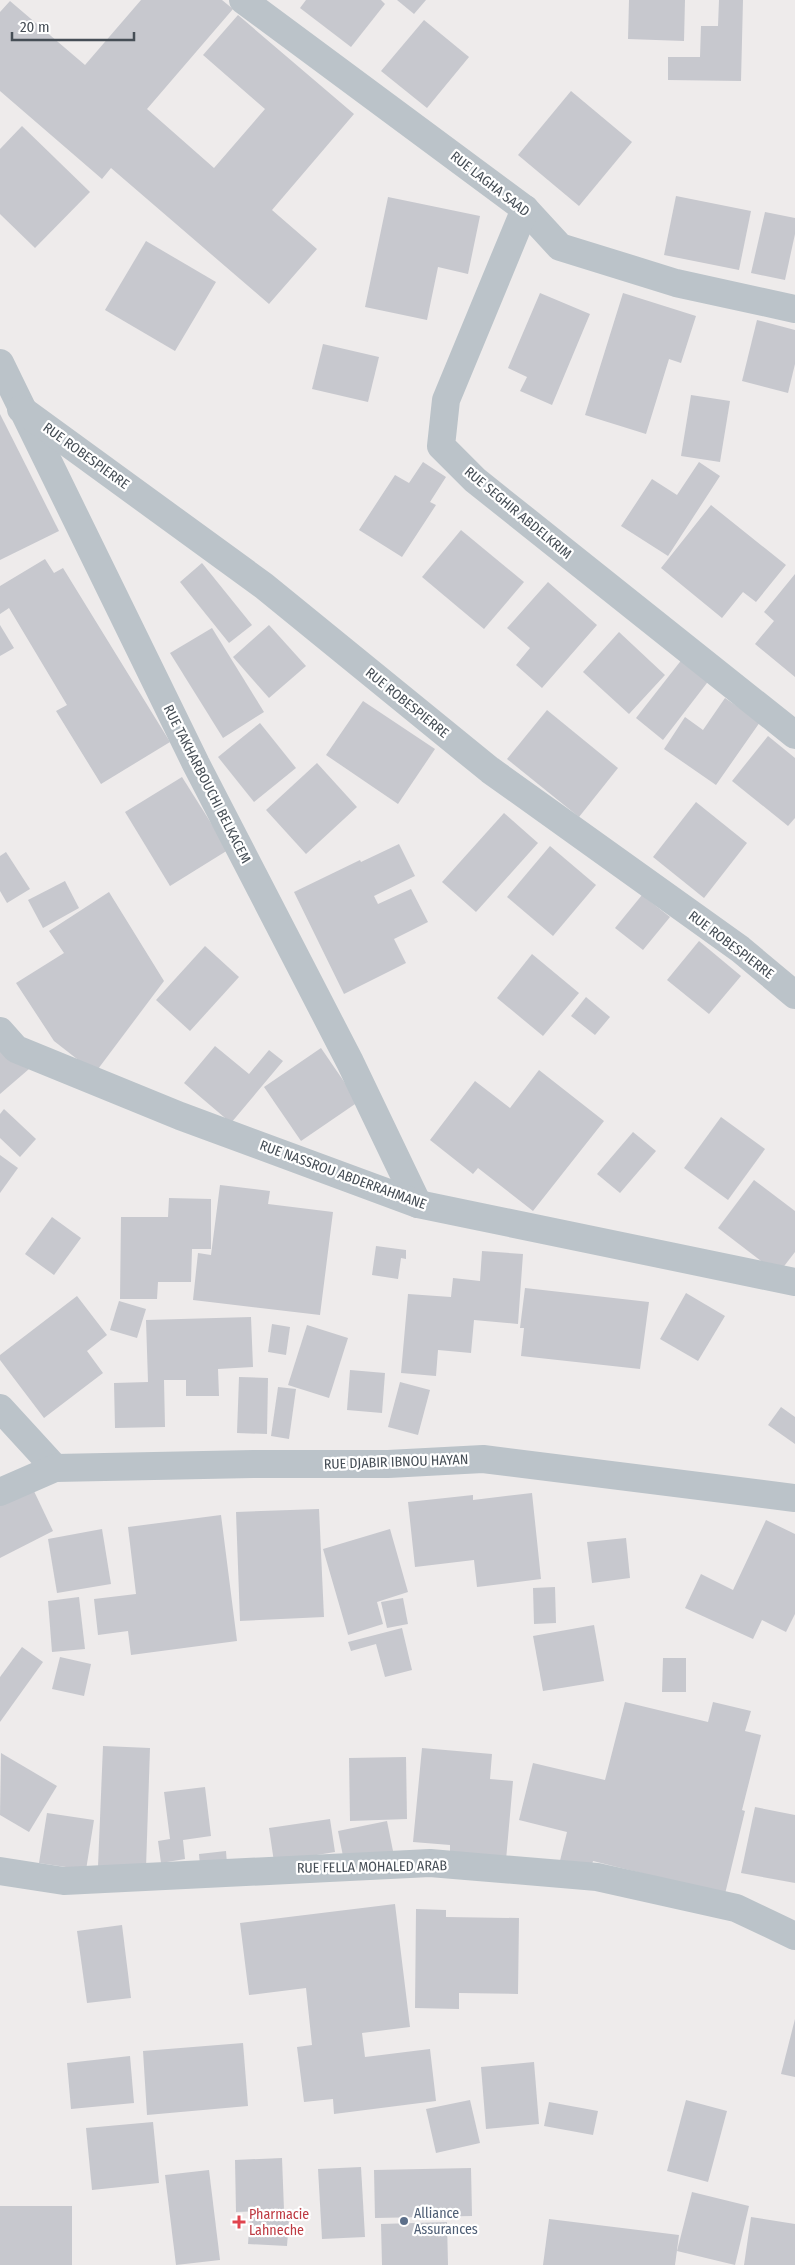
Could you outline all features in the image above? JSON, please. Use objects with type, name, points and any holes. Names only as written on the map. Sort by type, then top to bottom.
[{"type":"street","name":"RUE LAGHA SAAD","points":[[243,0],[525,208],[560,247],[676,283],[795,309]]},
{"type":"street","name":"RUE SEGHIR ABDELKRIM","points":[[525,208],[446,400],[441,446],[475,480],[795,735]]},
{"type":"street","name":"RUE TAKHARBOUCHI BELKACEM","points":[[0,364],[20,409],[196,764],[350,1062],[418,1204]]},
{"type":"street","name":"RUE ROBESPIERRE","points":[[20,409],[264,586],[490,770],[740,949],[795,995]]},
{"type":"street","name":"RUE NASSROU ABDERRAHMANE","points":[[0,1031],[16,1049],[180,1116],[418,1204],[795,1282]]},
{"type":"street","points":[[0,1408],[55,1468]]},
{"type":"street","name":"RUE DJABIR IBNOU HAYAN","points":[[0,1492],[55,1468],[253,1464],[388,1464],[482,1459],[795,1498]]},
{"type":"street","name":"RUE FELLA MOHALED ARAB","points":[[0,1871],[64,1881],[430,1863],[587,1876],[736,1908],[795,1936]]},
{"type":"building","points":[[141,0],[222,0],[233,9],[147,109],[214,168],[265,109],[203,55],[238,15],[354,114],[272,210],[317,249],[269,304],[111,168],[102,179],[0,91],[0,12],[10,1],[85,65]]},
{"type":"building","points":[[306,0],[381,0],[385,4],[351,47],[300,8]]},
{"type":"building","points":[[397,0],[426,0],[414,14]]},
{"type":"building","points":[[629,0],[685,0],[684,41],[628,39]]},
{"type":"building","points":[[719,0],[743,0],[741,81],[668,80],[668,57],[700,57],[701,26],[718,26]]},
{"type":"building","points":[[424,20],[469,57],[427,108],[381,71]]},
{"type":"building","points":[[571,91],[632,142],[579,206],[518,155]]},
{"type":"building","points":[[22,126],[90,192],[35,248],[0,214],[0,149]]},
{"type":"building","points":[[676,196],[751,211],[739,270],[664,255]]},
{"type":"building","points":[[388,197],[480,216],[468,274],[438,267],[427,320],[365,307]]},
{"type":"building","points":[[765,212],[795,218],[795,234],[785,280],[751,273]]},
{"type":"building","points":[[146,241],[216,282],[175,351],[105,310]]},
{"type":"building","points":[[540,293],[590,314],[552,405],[520,391],[527,377],[508,368]]},
{"type":"building","points":[[623,293],[696,316],[681,363],[669,359],[646,434],[585,415]]},
{"type":"building","points":[[757,320],[795,330],[795,364],[788,393],[742,381]]},
{"type":"building","points":[[323,344],[379,357],[368,402],[312,389]]},
{"type":"building","points":[[691,395],[730,401],[720,462],[681,456]]},
{"type":"building","points":[[0,414],[59,531],[0,560]]},
{"type":"building","points":[[423,462],[446,477],[430,502],[436,505],[402,557],[359,530],[395,475],[409,483]]},
{"type":"building","points":[[699,462],[720,476],[668,556],[621,526],[652,479],[677,495]]},
{"type":"building","points":[[711,505],[786,565],[756,602],[743,592],[722,618],[661,568]]},
{"type":"building","points":[[461,530],[524,582],[484,629],[422,577]]},
{"type":"building","points":[[45,559],[54,573],[63,568],[170,742],[101,784],[56,711],[67,705],[9,608],[0,614],[0,586]]},
{"type":"building","points":[[202,563],[252,625],[229,643],[180,582]]},
{"type":"building","points":[[795,574],[795,677],[755,644],[774,621],[764,612]]},
{"type":"building","points":[[548,582],[597,625],[542,688],[516,665],[530,648],[507,628]]},
{"type":"building","points":[[0,625],[14,648],[0,656]]},
{"type":"building","points":[[269,625],[306,666],[269,698],[233,657]]},
{"type":"building","points":[[212,628],[264,712],[223,738],[170,653]]},
{"type":"building","points":[[619,632],[665,675],[629,714],[583,672]]},
{"type":"building","points":[[683,658],[710,679],[663,740],[636,718]]},
{"type":"building","points":[[725,698],[760,722],[716,785],[664,749],[685,717],[703,730]]},
{"type":"building","points":[[363,701],[435,749],[398,804],[326,755]]},
{"type":"building","points":[[547,710],[618,768],[579,817],[507,759]]},
{"type":"building","points":[[260,723],[296,768],[254,802],[218,757]]},
{"type":"building","points":[[768,736],[795,758],[795,818],[788,826],[732,781]]},
{"type":"building","points":[[317,763],[357,807],[306,854],[266,810]]},
{"type":"building","points":[[182,777],[228,850],[170,886],[125,812]]},
{"type":"building","points":[[696,802],[747,843],[704,898],[653,857]]},
{"type":"building","points":[[504,813],[538,843],[476,912],[442,882]]},
{"type":"building","points":[[399,844],[415,876],[374,896],[378,904],[411,889],[428,922],[394,939],[406,963],[344,994],[294,892],[360,860],[361,862]]},
{"type":"building","points":[[550,846],[596,885],[553,936],[507,897]]},
{"type":"building","points":[[6,852],[30,889],[7,903],[0,891],[0,856]]},
{"type":"building","points":[[65,881],[79,908],[43,928],[28,900]]},
{"type":"building","points":[[109,892],[164,981],[95,1073],[54,1041],[16,983],[64,953],[49,931]]},
{"type":"building","points":[[642,895],[670,917],[643,950],[615,928]]},
{"type":"building","points":[[699,941],[741,976],[709,1014],[667,980]]},
{"type":"building","points":[[205,946],[239,977],[190,1031],[156,1000]]},
{"type":"building","points":[[532,954],[579,993],[543,1036],[497,998]]},
{"type":"building","points":[[586,997],[610,1017],[595,1035],[571,1016]]},
{"type":"building","points":[[0,1036],[29,1069],[0,1094]]},
{"type":"building","points":[[215,1046],[249,1074],[269,1050],[283,1061],[231,1123],[184,1083]]},
{"type":"building","points":[[321,1048],[358,1102],[301,1141],[264,1087]]},
{"type":"building","points":[[539,1070],[604,1121],[533,1211],[478,1168],[473,1174],[430,1140],[475,1081],[510,1108]]},
{"type":"building","points":[[4,1109],[36,1139],[20,1157],[0,1138],[0,1114]]},
{"type":"building","points":[[721,1117],[765,1149],[728,1200],[684,1168]]},
{"type":"building","points":[[633,1132],[656,1151],[620,1193],[597,1174]]},
{"type":"building","points":[[0,1155],[18,1168],[0,1193]]},
{"type":"building","points":[[754,1180],[795,1211],[795,1252],[778,1274],[718,1228]]},
{"type":"building","points":[[220,1185],[270,1191],[268,1204],[333,1212],[320,1315],[193,1300],[198,1253],[211,1255]]},
{"type":"building","points":[[169,1198],[211,1199],[211,1249],[192,1249],[191,1282],[158,1282],[157,1299],[120,1299],[121,1217],[168,1217]]},
{"type":"building","points":[[52,1217],[81,1238],[54,1275],[25,1254]]},
{"type":"building","points":[[376,1246],[406,1250],[406,1259],[401,1258],[398,1279],[372,1275]]},
{"type":"building","points":[[482,1251],[523,1254],[518,1324],[474,1320],[471,1353],[438,1350],[436,1376],[401,1373],[408,1294],[451,1297],[453,1278],[480,1281]]},
{"type":"building","points":[[525,1288],[649,1302],[640,1369],[521,1356],[524,1328],[520,1328]]},
{"type":"building","points":[[686,1293],[725,1316],[698,1361],[660,1339]]},
{"type":"building","points":[[77,1296],[107,1335],[87,1351],[103,1373],[44,1418],[0,1360],[0,1355]]},
{"type":"building","points":[[119,1301],[146,1309],[137,1338],[110,1330]]},
{"type":"building","points":[[251,1317],[253,1367],[218,1369],[219,1396],[186,1396],[186,1380],[164,1380],[165,1427],[115,1428],[114,1383],[148,1382],[146,1320]]},
{"type":"building","points":[[272,1324],[290,1327],[286,1355],[268,1352]]},
{"type":"building","points":[[307,1325],[348,1338],[329,1398],[288,1385]]},
{"type":"building","points":[[350,1370],[385,1373],[382,1413],[347,1410]]},
{"type":"building","points":[[239,1377],[268,1378],[267,1434],[237,1433]]},
{"type":"building","points":[[400,1382],[430,1390],[418,1435],[388,1427]]},
{"type":"building","points":[[278,1387],[296,1389],[289,1439],[271,1436]]},
{"type":"building","points":[[781,1407],[795,1417],[795,1444],[768,1425]]},
{"type":"building","points":[[32,1487],[53,1531],[0,1558],[0,1503]]},
{"type":"building","points":[[532,1493],[541,1579],[477,1587],[474,1560],[415,1567],[408,1502],[473,1495],[473,1500]]},
{"type":"building","points":[[319,1509],[324,1617],[240,1621],[236,1512]]},
{"type":"building","points":[[221,1515],[237,1641],[131,1655],[128,1631],[98,1635],[94,1599],[136,1594],[128,1527]]},
{"type":"building","points":[[766,1520],[795,1534],[795,1614],[786,1632],[762,1620],[753,1639],[685,1608],[701,1574],[733,1590]]},
{"type":"building","points":[[102,1529],[111,1584],[57,1593],[48,1539]]},
{"type":"building","points":[[390,1529],[408,1592],[377,1602],[383,1624],[348,1635],[323,1549]]},
{"type":"building","points":[[626,1538],[630,1578],[592,1583],[587,1542]]},
{"type":"building","points":[[555,1587],[556,1623],[534,1624],[533,1588]]},
{"type":"building","points":[[79,1597],[85,1649],[52,1652],[48,1601]]},
{"type":"building","points":[[403,1598],[408,1624],[387,1628],[381,1602]]},
{"type":"building","points":[[594,1625],[604,1681],[543,1691],[533,1636]]},
{"type":"building","points":[[402,1628],[412,1670],[385,1677],[376,1644],[351,1651],[348,1642]]},
{"type":"building","points":[[22,1647],[43,1662],[0,1722],[0,1677]]},
{"type":"building","points":[[60,1657],[91,1664],[84,1696],[52,1689]]},
{"type":"building","points":[[663,1658],[686,1658],[686,1692],[662,1692]]},
{"type":"building","points":[[625,1702],[708,1722],[713,1702],[751,1711],[745,1731],[761,1735],[742,1810],[745,1811],[725,1894],[593,1861],[590,1873],[559,1865],[567,1832],[519,1820],[533,1763],[605,1780]]},
{"type":"building","points":[[103,1746],[150,1748],[146,1868],[98,1867]]},
{"type":"building","points":[[422,1748],[492,1754],[490,1779],[513,1781],[506,1860],[450,1854],[450,1845],[413,1842]]},
{"type":"building","points":[[1,1753],[57,1786],[29,1832],[0,1815]]},
{"type":"building","points":[[406,1757],[407,1819],[350,1821],[349,1758]]},
{"type":"building","points":[[205,1787],[211,1836],[183,1840],[185,1859],[161,1863],[158,1841],[170,1839],[164,1792]]},
{"type":"building","points":[[755,1807],[795,1815],[795,1883],[741,1873]]},
{"type":"building","points":[[47,1813],[94,1820],[86,1870],[39,1863]]},
{"type":"building","points":[[330,1819],[335,1852],[274,1862],[269,1828]]},
{"type":"building","points":[[387,1821],[393,1851],[344,1861],[338,1831]]},
{"type":"building","points":[[226,1851],[227,1864],[200,1866],[199,1854]]},
{"type":"building","points":[[395,1904],[410,2027],[362,2033],[365,2057],[430,2049],[436,2101],[334,2114],[333,2099],[304,2102],[297,2047],[312,2045],[306,1988],[249,1995],[240,1923]]},
{"type":"building","points":[[416,1909],[446,1910],[446,1917],[519,1918],[518,1994],[459,1993],[459,2009],[415,2008]]},
{"type":"building","points":[[122,1925],[131,1998],[87,2003],[77,1931]]},
{"type":"building","points":[[795,2019],[795,2077],[781,2074]]},
{"type":"building","points":[[243,2043],[248,2106],[147,2115],[143,2051]]},
{"type":"building","points":[[130,2056],[134,2103],[71,2109],[67,2063]]},
{"type":"building","points":[[534,2062],[539,2124],[486,2129],[481,2067]]},
{"type":"building","points":[[470,2100],[480,2143],[436,2153],[426,2109]]},
{"type":"building","points":[[686,2100],[727,2111],[708,2182],[667,2171]]},
{"type":"building","points":[[549,2102],[598,2111],[593,2135],[544,2126]]},
{"type":"building","points":[[153,2122],[159,2183],[92,2190],[86,2128]]},
{"type":"building","points":[[282,2158],[284,2210],[236,2212],[235,2160]]},
{"type":"building","points":[[361,2167],[365,2237],[322,2239],[318,2169]]},
{"type":"building","points":[[471,2168],[472,2216],[375,2218],[374,2170]]},
{"type":"building","points":[[209,2170],[220,2260],[176,2265],[165,2175]]},
{"type":"building","points":[[692,2192],[749,2206],[735,2265],[677,2251]]},
{"type":"building","points":[[0,2206],[72,2206],[72,2265],[0,2265]]},
{"type":"building","points":[[250,2217],[289,2220],[287,2246],[248,2244]]},
{"type":"building","points":[[751,2217],[795,2224],[795,2265],[744,2265]]},
{"type":"building","points":[[549,2219],[679,2235],[675,2265],[543,2265]]},
{"type":"building","points":[[447,2222],[448,2265],[382,2265],[381,2224]]},
{"type":"place","name":"Alliance Assurances","points":[[404,2221]]},
{"type":"place","name":"Pharmacie Lahneche","points":[[239,2222]]}]
